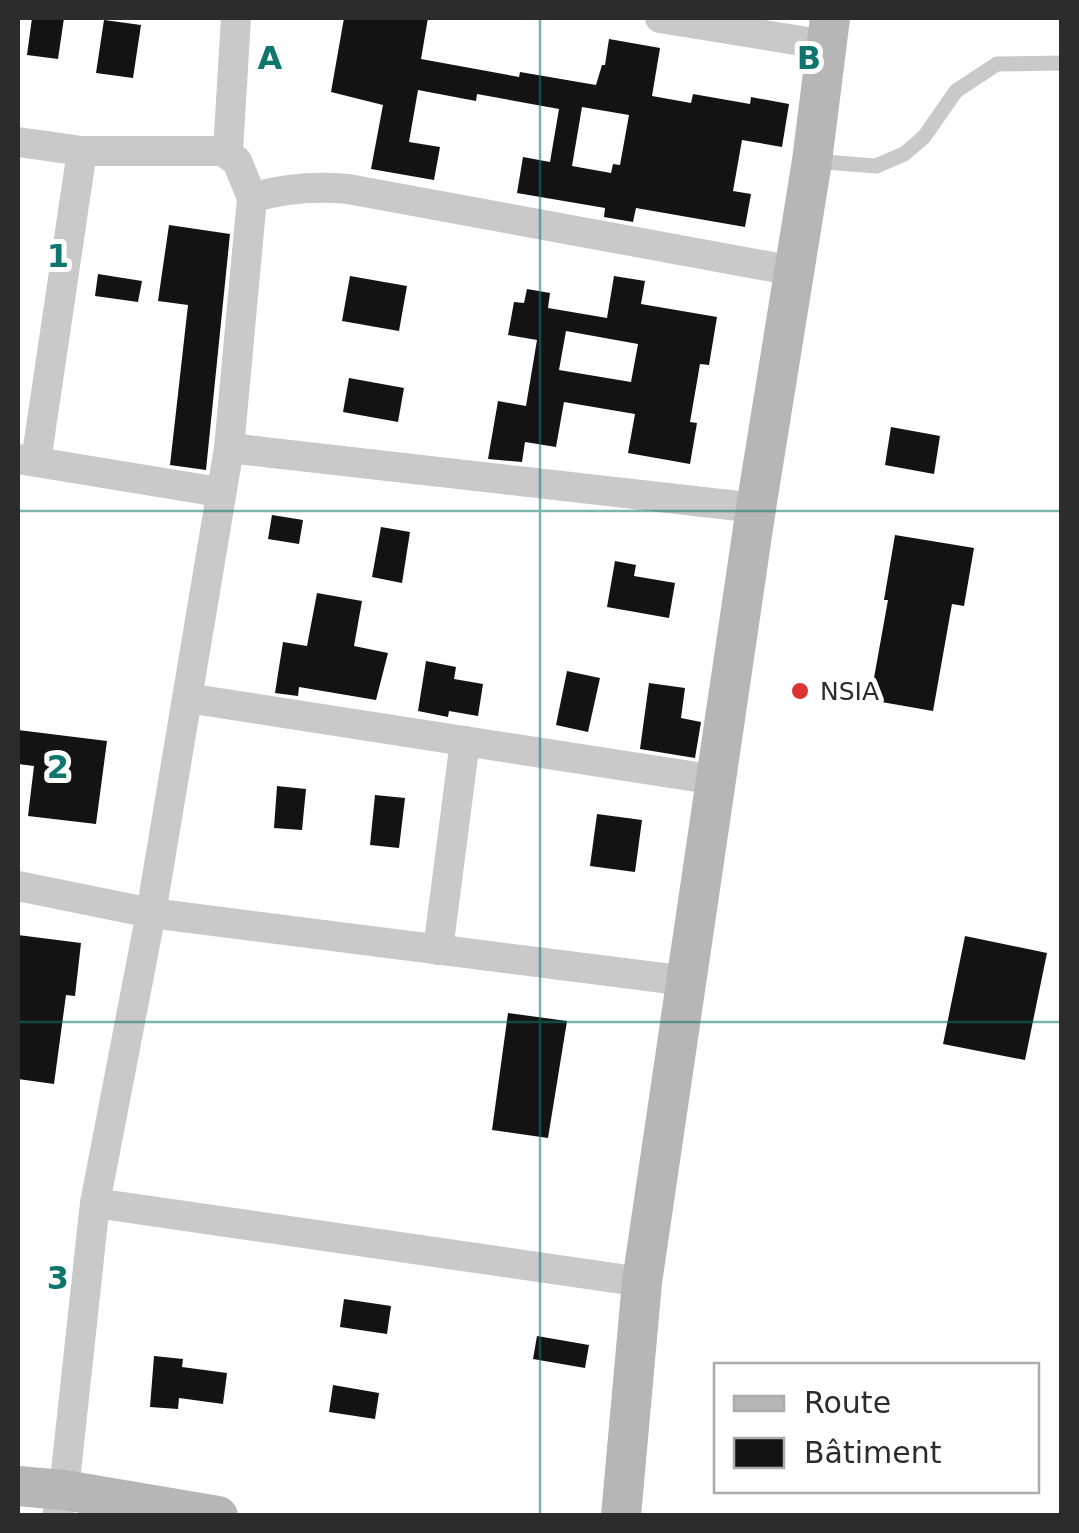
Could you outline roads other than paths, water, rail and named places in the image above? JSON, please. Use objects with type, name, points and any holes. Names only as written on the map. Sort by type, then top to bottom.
[{"type":"street","points":[[228,151],[236,18]]},
{"type":"street","points":[[621,1516],[642,1282],[756,508],[812,161],[828,31],[660,18]]},
{"type":"street","points":[[18,142],[82,151],[228,151]]},
{"type":"street","points":[[82,151],[26,460],[219,492]]},
{"type":"street","points":[[61,1503],[95,1202],[151,913],[229,448],[252,198],[237,161],[222,152],[228,151]]},
{"type":"street","points":[[252,198],[314,186],[348,189],[794,271]]},
{"type":"street","points":[[229,448],[756,508]]},
{"type":"street","points":[[187,698],[716,780]]},
{"type":"street","points":[[438,950],[465,741]]},
{"type":"street","points":[[18,886],[151,913],[687,981]]},
{"type":"street","points":[[95,1202],[642,1282]]},
{"type":"street","points":[[18,1486],[61,1503],[218,1516]]},
{"type":"lane","points":[[812,161],[876,166],[904,154],[924,137],[956,91],[996,64],[1062,63]]},
{"type":"place","name":"NSIA","points":[[800,691]]}]
